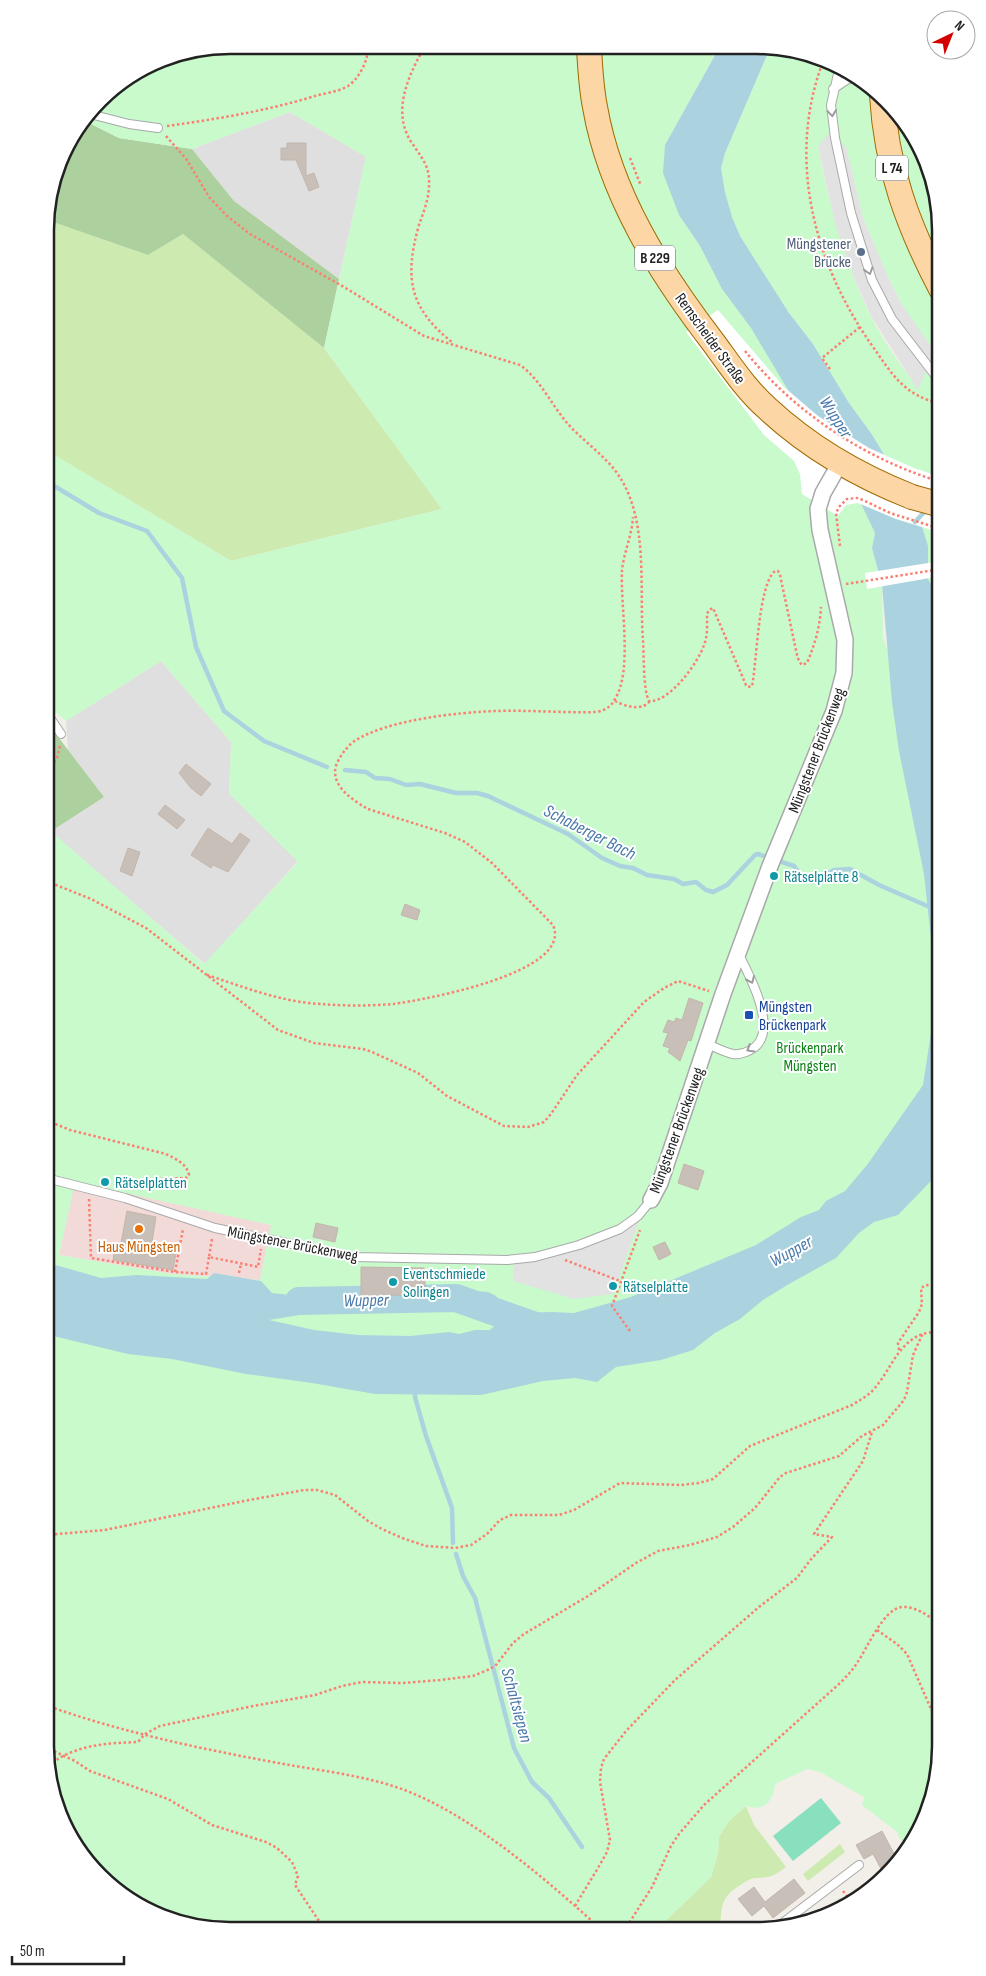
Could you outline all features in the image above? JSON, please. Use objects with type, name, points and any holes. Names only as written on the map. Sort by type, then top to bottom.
[{"type":"main road","name":"Remscheider Straße","points":[[590,54],[595,109],[616,181],[633,218],[659,265],[689,310],[753,394],[787,426],[840,463],[876,482],[932,502]]},
{"type":"main road","name":"L 74","points":[[883,108],[887,146],[900,197],[915,239],[932,272]]},
{"type":"street","name":"Müngstener Brückenweg","points":[[651,1200],[660,1183],[723,994],[772,861],[834,711],[840,691],[844,672],[845,640],[820,530],[818,509],[823,493],[840,463]]},
{"type":"lane","points":[[838,74],[831,104],[835,138],[851,213],[872,280],[892,319],[932,372]]},
{"type":"lane","points":[[833,90],[848,79]]},
{"type":"lane","points":[[96,115],[145,127],[158,128]]},
{"type":"lane","points":[[54,724],[61,734]]},
{"type":"lane","points":[[707,1044],[730,1053],[740,1054],[755,1047],[763,1035],[761,1009],[756,990],[738,953]]},
{"type":"lane","name":"Müngstener Brückenweg","points":[[54,1180],[125,1198],[215,1228],[353,1257],[506,1260],[550,1254],[620,1229],[638,1216],[651,1200]]},
{"type":"lane","points":[[787,1920],[859,1865]]},
{"type":"path","points":[[158,128],[265,110],[344,88],[355,79],[368,54]]},
{"type":"path","points":[[421,54],[408,82],[402,108],[402,119],[406,131],[425,164],[429,176],[427,201],[410,262],[411,274],[416,299],[422,310],[440,332],[454,344]]},
{"type":"path","points":[[822,66],[807,116],[807,178],[812,211],[837,287],[860,327],[898,381],[913,393],[931,402]]},
{"type":"path","points":[[158,128],[173,142],[187,160],[209,197],[238,225],[277,250],[374,304],[416,332],[436,340],[514,362],[529,372],[568,424],[618,474],[629,496],[639,540],[647,699],[650,701]]},
{"type":"path","points":[[628,153],[644,193]]},
{"type":"path","points":[[830,369],[822,358],[860,327]]},
{"type":"path","points":[[742,348],[801,407],[844,438],[888,462],[932,479]]},
{"type":"path","points":[[840,551],[836,513],[847,499],[857,498],[890,513],[932,526]]},
{"type":"path","points":[[207,975],[301,1002],[336,1005],[382,1005],[450,992],[509,976],[539,959],[549,949],[555,935],[553,925],[474,848],[456,837],[373,812],[338,785],[334,772],[345,750],[358,739],[401,724],[450,715],[489,711],[597,712],[607,708],[614,701],[620,685],[624,663],[622,570],[632,525],[633,510]]},
{"type":"path","points":[[614,701],[634,707],[644,706],[650,701],[661,698],[678,685],[692,668],[704,645],[707,614],[711,609],[715,610],[746,685],[748,687],[752,686],[763,602],[771,574],[775,570],[780,575],[798,660],[800,663],[806,664],[816,641],[820,625],[823,595],[826,588],[834,585]]},
{"type":"path","points":[[851,583],[932,570]]},
{"type":"path","points":[[54,763],[57,758],[61,734]]},
{"type":"path","points":[[54,884],[91,899],[146,928],[278,1030],[314,1043],[363,1049],[372,1052],[418,1073],[447,1096],[495,1123],[519,1128],[544,1122],[577,1075],[652,995],[678,981],[723,994]]},
{"type":"path","points":[[54,1123],[70,1130],[166,1154],[181,1163],[188,1171],[187,1178],[161,1179],[133,1189],[125,1198]]},
{"type":"path","points":[[88,1188],[91,1258],[175,1272],[206,1274],[212,1242]]},
{"type":"path","points":[[175,1272],[185,1218]]},
{"type":"path","points":[[630,1331],[612,1306],[641,1227]]},
{"type":"path","points":[[209,1257],[258,1268],[261,1252]]},
{"type":"path","points":[[550,1254],[620,1281]]},
{"type":"path","points":[[239,1273],[241,1264]]},
{"type":"path","points":[[899,1350],[898,1343],[919,1312],[922,1304],[921,1288],[932,1286]]},
{"type":"path","points":[[54,1535],[105,1530],[244,1501],[304,1490],[317,1490],[335,1495],[375,1525],[402,1538],[435,1546],[455,1548],[470,1545],[487,1534],[500,1520],[511,1515],[559,1515],[574,1510],[620,1482],[681,1485],[713,1479],[750,1446],[852,1405],[865,1397],[875,1388],[899,1350],[923,1333],[932,1332]]},
{"type":"path","points":[[54,1761],[64,1756],[97,1745],[138,1742],[145,1734],[160,1726],[315,1695],[342,1686],[362,1682],[440,1680],[473,1676],[490,1669],[496,1665],[513,1643],[524,1634],[588,1596],[636,1563],[658,1551],[690,1545],[717,1537],[743,1519],[780,1477],[786,1473],[839,1456],[862,1436],[883,1425],[904,1400],[907,1392],[912,1354],[923,1333]]},
{"type":"path","points":[[576,1906],[607,1852],[610,1840],[600,1782],[604,1759],[654,1700],[759,1607],[797,1578],[812,1558],[832,1537],[814,1534],[863,1461],[872,1432]]},
{"type":"path","points":[[630,1922],[652,1887],[671,1846],[691,1820],[704,1805],[835,1688],[858,1662],[877,1630],[893,1612],[903,1607],[918,1611],[932,1620]]},
{"type":"path","points":[[877,1630],[897,1644],[907,1654],[932,1711]]},
{"type":"path","points":[[54,1708],[200,1748],[345,1775],[398,1788],[449,1812],[491,1840],[576,1906],[593,1922]]},
{"type":"path","points":[[54,1751],[90,1771],[168,1799],[212,1825],[258,1839],[276,1848],[292,1862],[298,1876],[296,1885],[321,1922]]},
{"type":"path","points":[[836,1882],[847,1897]]},
{"type":"shaded area","points":[[290,112],[366,157],[339,279],[234,201],[192,149]]},
{"type":"shaded area","name":"Müngstener Brücke","points":[[828,134],[846,147],[863,218],[888,277],[902,305],[932,348],[932,366],[924,375],[918,390],[871,316],[855,280],[836,227],[818,146]]},
{"type":"shaded area","points":[[161,661],[231,742],[229,793],[298,861],[205,964],[54,835],[54,829],[104,797],[68,750],[66,721]]},
{"type":"shaded area","points":[[75,1181],[272,1225],[260,1280],[172,1274],[59,1255]]},
{"type":"shaded area","points":[[640,1218],[613,1294],[574,1299],[513,1281],[514,1262],[543,1258]]},
{"type":"green space","name":"Brückenpark Müngsten","points":[[716,54],[665,145],[679,215],[700,246],[722,289],[751,328],[840,460],[875,533],[872,548],[882,585],[883,638],[916,728],[932,811],[932,1123],[930,1182],[932,1179],[932,1758],[929,1781],[923,1803],[903,1844],[896,1831],[862,1805],[864,1797],[820,1772],[807,1769],[775,1784],[770,1800],[766,1804],[758,1807],[746,1806],[728,1822],[719,1837],[718,1853],[711,1877],[664,1922],[218,1922],[195,1919],[162,1909],[122,1886],[90,1854],[67,1814],[57,1781],[54,1758],[54,834],[204,964],[298,862],[229,793],[231,742],[161,661],[66,721],[54,711],[54,455],[231,561],[442,509],[324,348],[366,157],[290,112],[192,149],[119,138],[89,123],[105,105],[132,83],[162,67],[207,55]],"holes":[[[75,1182],[271,1225],[260,1280],[172,1274],[59,1255]]]},
{"type":"green space","points":[[768,54],[791,57],[824,67],[864,90],[896,122],[919,162],[929,195],[932,218],[932,348],[902,305],[888,277],[863,218],[846,147],[818,146],[832,211],[845,253],[852,274],[875,325],[892,353],[918,389],[923,375],[930,366],[932,366],[932,586],[928,579],[927,546],[916,507],[871,433],[849,403],[813,344],[789,313],[740,236],[725,192],[721,168],[725,153]]},
{"type":"green space","points":[[89,123],[119,138],[192,149],[234,201],[339,279],[324,348],[183,234],[148,255],[54,222],[57,195],[63,173],[77,142]]},
{"type":"green space","points":[[54,222],[148,255],[183,234],[324,348],[442,509],[231,561],[54,455]]},
{"type":"green space","points":[[54,731],[104,797],[54,829]]},
{"type":"green space","points":[[821,1798],[841,1823],[793,1861],[773,1836]]},
{"type":"green space","points":[[746,1806],[754,1825],[786,1867],[772,1876],[750,1879],[728,1895],[723,1905],[721,1922],[664,1922],[711,1877],[718,1853],[719,1837],[728,1822]]},
{"type":"green space","points":[[840,1844],[845,1852],[808,1881],[803,1874]]},
{"type":"green space","points":[[840,1898],[842,1900],[834,1904],[825,1909]]},
{"type":"water","points":[[716,54],[767,54],[725,153],[721,168],[732,217],[740,236],[789,313],[813,344],[849,403],[871,433],[916,507],[928,546],[928,579],[932,586],[932,948],[924,874],[899,751],[892,702],[882,585],[872,548],[875,533],[840,460],[809,413],[788,390],[751,328],[722,289],[700,246],[679,215],[663,173],[665,145]]},
{"type":"water","points":[[932,995],[932,1179],[930,1182],[898,1215],[874,1222],[859,1233],[836,1258],[763,1300],[740,1319],[715,1333],[693,1350],[661,1360],[616,1367],[597,1382],[575,1378],[543,1381],[481,1395],[375,1394],[246,1374],[172,1359],[128,1354],[54,1336],[54,1265],[101,1278],[137,1275],[207,1279],[214,1273],[261,1281],[272,1293],[335,1300],[336,1309],[269,1320],[314,1330],[358,1335],[410,1336],[449,1332],[459,1334],[475,1330],[490,1330],[506,1315],[552,1312],[574,1313],[631,1297],[756,1245],[801,1217],[819,1210],[826,1201],[845,1191],[867,1165],[923,1085],[931,1033]]},
{"type":"water","points":[[447,1289],[488,1292],[496,1296],[507,1309],[494,1320],[443,1306]]},
{"type":"pier","points":[[718,310],[784,387],[818,416],[869,448],[932,474],[932,530],[896,519],[858,503],[846,505],[838,516],[802,494],[800,474],[794,461],[764,435],[686,332]]},
{"type":"pier","points":[[932,562],[932,578],[867,589],[865,573]]},
{"type":"building","points":[[287,143],[306,143],[306,176],[314,173],[319,187],[309,191],[296,160],[281,160],[281,148],[287,148]]},
{"type":"building","points":[[186,764],[211,784],[201,796],[191,788],[179,773]]},
{"type":"building","points":[[165,805],[185,820],[177,829],[158,814]]},
{"type":"building","points":[[208,828],[232,844],[240,833],[250,840],[228,872],[213,865],[211,868],[191,855]]},
{"type":"building","points":[[128,848],[140,852],[132,876],[120,871]]},
{"type":"building","points":[[405,904],[420,910],[417,920],[401,915]]},
{"type":"building","points":[[689,998],[703,1003],[691,1041],[688,1040],[680,1061],[668,1052],[670,1048],[663,1046],[668,1033],[663,1032],[668,1020],[674,1022],[676,1018],[682,1020]]},
{"type":"building","points":[[684,1164],[704,1171],[698,1190],[678,1183]]},
{"type":"building","name":"Haus Müngsten","points":[[127,1211],[156,1217],[152,1242],[156,1242],[155,1249],[176,1253],[173,1270],[113,1260],[116,1243],[121,1243]]},
{"type":"building","points":[[316,1223],[338,1228],[335,1242],[313,1237]]},
{"type":"building","points":[[665,1242],[671,1254],[659,1260],[653,1247]]},
{"type":"building","name":"Eventschmiede Solingen","points":[[361,1267],[424,1268],[426,1296],[391,1295],[391,1300],[375,1300],[375,1297],[361,1296]]},
{"type":"building","points":[[882,1831],[895,1855],[882,1870],[873,1854],[864,1859],[856,1845]]},
{"type":"building","points":[[794,1879],[805,1893],[773,1918],[764,1906],[752,1916],[738,1899],[754,1887],[765,1902]]},
{"type":"waterway","name":"Schaberger Bach","points":[[54,486],[99,513],[147,531],[182,578],[196,647],[224,711],[264,741],[327,767]]},
{"type":"waterway","points":[[915,522],[927,509]]},
{"type":"waterway","name":"Schaberger Bach","points":[[345,770],[366,772],[375,778],[390,779],[406,785],[420,784],[456,793],[477,793],[488,796],[568,834],[602,858],[620,866],[633,868],[647,875],[674,879],[683,884],[696,882],[706,890],[713,892],[727,885],[758,854],[794,866],[802,877],[812,882],[834,870],[850,869],[879,885],[932,908]]},
{"type":"waterway","name":"Wupper","points":[[299,1301],[456,1298],[541,1328]]},
{"type":"waterway","name":"Schaltsiepen","points":[[415,1390],[415,1397],[426,1436],[452,1508],[453,1543]]},
{"type":"waterway","name":"Schaltsiepen","points":[[456,1554],[463,1576],[475,1598],[514,1748],[532,1782],[549,1798],[582,1847]]},
{"type":"place","name":"Müngstener Brücke","points":[[861,252]]},
{"type":"place","name":"Rätselplatte 8","points":[[774,876]]},
{"type":"place","name":"Müngsten Brückenpark","points":[[749,1015]]},
{"type":"place","name":"Rätselplatten","points":[[105,1182]]},
{"type":"place","name":"Haus Müngsten","points":[[139,1229]]},
{"type":"place","name":"Eventschmiede Solingen","points":[[393,1282]]},
{"type":"place","name":"Rätselplatte","points":[[613,1286]]}]
